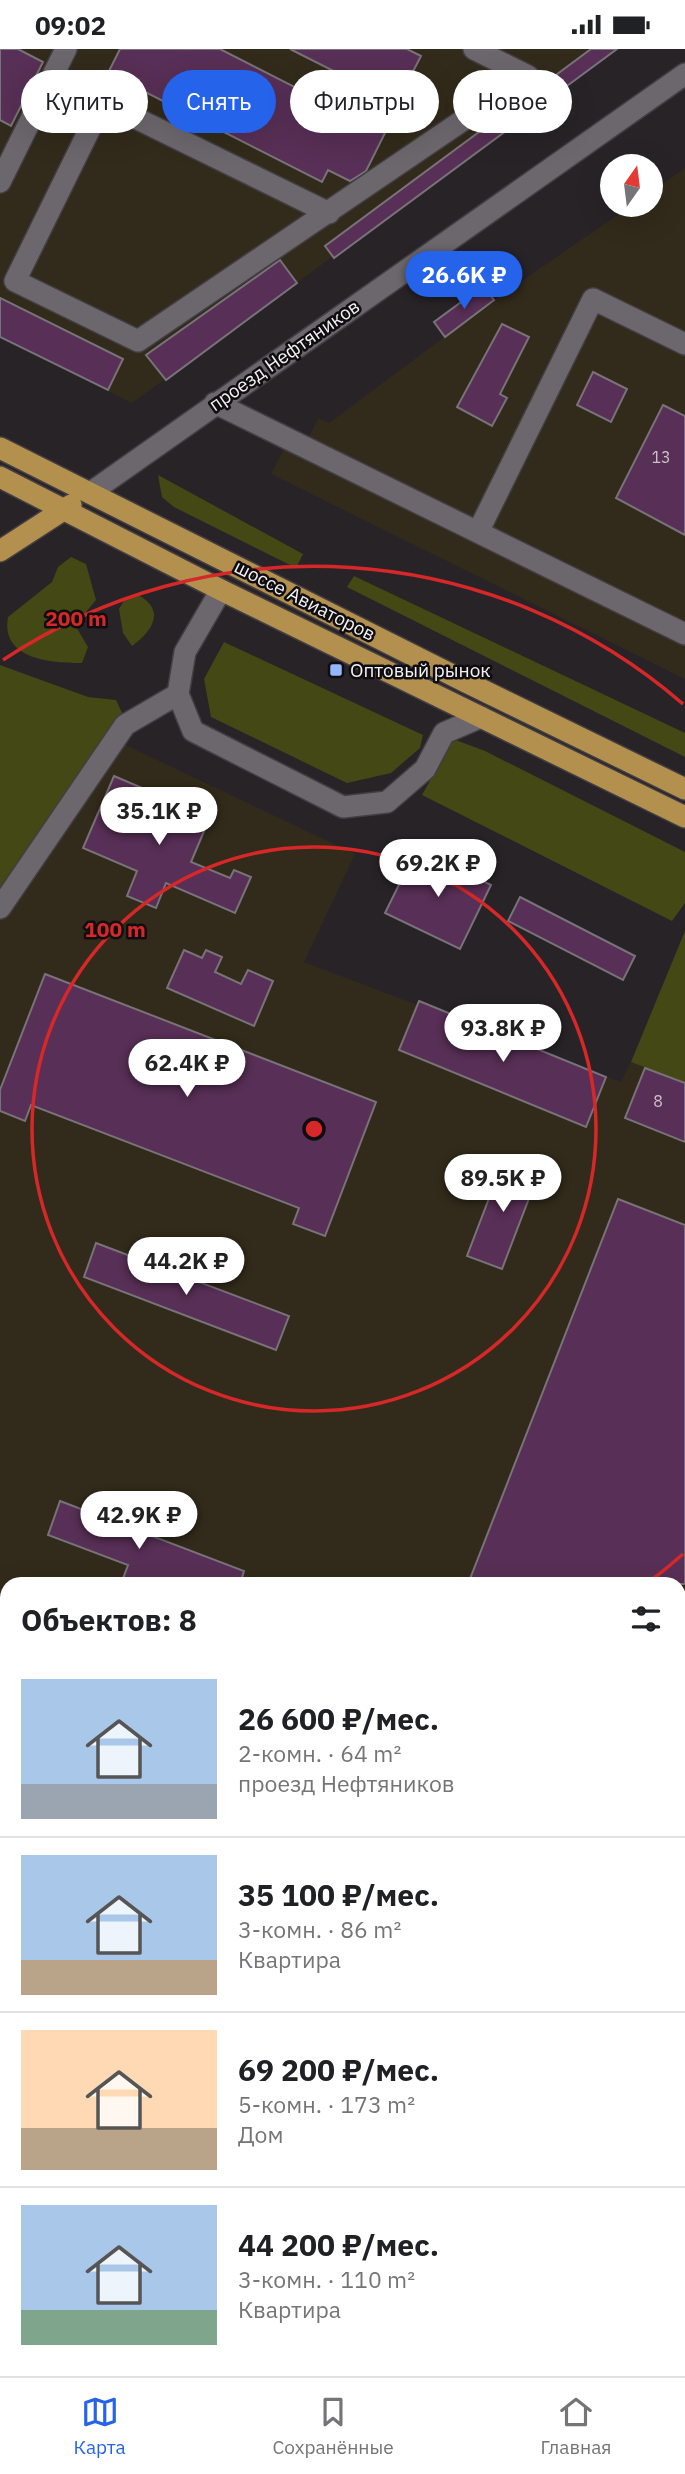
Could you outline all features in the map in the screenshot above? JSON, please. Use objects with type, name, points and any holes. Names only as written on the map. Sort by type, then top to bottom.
[{"type":"main road","name":"шоссе Авиаторов","points":[[0,448],[466,683],[685,789]]},
{"type":"main road","name":"шоссе Авиаторов","points":[[0,477],[220,590],[685,817]]},
{"type":"main road","points":[[0,551],[90,493]]},
{"type":"street","points":[[56,70],[66,49]]},
{"type":"street","points":[[88,133],[15,281],[138,341],[528,76],[474,49]]},
{"type":"street","name":"проезд Нефтяников","points":[[90,493],[685,74]]},
{"type":"street","points":[[148,124],[329,213]]},
{"type":"street","points":[[0,183],[25,133]]},
{"type":"street","points":[[478,533],[593,299],[685,344]]},
{"type":"street","points":[[215,403],[685,634]]},
{"type":"street","points":[[220,590],[185,652],[178,694],[193,731],[343,807],[387,802],[425,769],[444,733],[481,717]]},
{"type":"street","points":[[0,908],[125,725],[178,694]]},
{"type":"shaded area","points":[[0,49],[617,49],[572,82],[572,70],[453,70],[453,133],[502,133],[132,403],[0,337]]},
{"type":"shaded area","points":[[685,168],[685,679],[271,474],[284,449],[300,457],[318,418],[329,423],[494,300],[615,217],[663,217],[663,184]]},
{"type":"shaded area","points":[[115,740],[355,854],[304,962],[621,1082],[631,1062],[685,1083],[685,1577],[0,1577],[0,783]]},
{"type":"green space","points":[[158,475],[303,554],[296,568],[174,507],[162,497]]},
{"type":"green space","points":[[71,557],[86,564],[96,600],[75,625],[88,647],[82,663],[32,657],[12,643],[8,632],[8,617],[52,582],[58,567]]},
{"type":"green space","points":[[354,576],[685,733],[685,757],[347,587]]},
{"type":"green space","points":[[138,595],[147,601],[154,614],[151,627],[132,646],[123,633],[119,609],[123,602]]},
{"type":"green space","points":[[224,642],[423,735],[420,748],[391,773],[347,783],[211,717],[204,679]]},
{"type":"green space","points":[[0,665],[88,697],[116,700],[124,717],[0,895]]},
{"type":"green space","points":[[453,739],[485,751],[685,852],[685,903],[672,921],[422,795]]},
{"type":"green space","points":[[685,931],[685,1083],[631,1062]]},
{"type":"building","points":[[0,49],[18,49],[43,62],[39,70],[21,70],[21,106],[11,126],[0,120]]},
{"type":"building","points":[[120,49],[220,49],[261,70],[162,70],[162,101],[148,93],[148,70],[110,70]]},
{"type":"building","points":[[290,49],[407,49],[421,56],[414,70],[332,70]]},
{"type":"building","points":[[591,49],[617,49],[572,82],[572,70],[563,70]]},
{"type":"building","points":[[276,78],[290,85],[290,133],[385,133],[366,171],[350,181],[328,170],[322,182],[226,133],[276,133]]},
{"type":"building","points":[[478,133],[503,133],[334,258],[325,246]]},
{"type":"building","points":[[280,260],[297,283],[166,380],[146,355]]},
{"type":"building","points":[[483,286],[494,300],[445,337],[434,322]]},
{"type":"building","points":[[0,298],[123,359],[108,390],[0,337]]},
{"type":"building","points":[[502,324],[529,337],[500,394],[507,398],[492,426],[457,407]]},
{"type":"building","points":[[593,372],[627,389],[611,422],[577,405]]},
{"type":"building","points":[[663,405],[685,416],[685,535],[616,498]]},
{"type":"building","points":[[114,776],[210,817],[191,862],[230,878],[234,870],[251,877],[235,913],[166,883],[156,908],[127,896],[137,871],[83,848]]},
{"type":"building","points":[[417,848],[491,885],[460,949],[385,913]]},
{"type":"building","points":[[520,897],[635,956],[623,980],[508,921]]},
{"type":"building","points":[[184,950],[202,958],[206,950],[222,957],[215,972],[241,984],[248,970],[273,981],[254,1026],[167,988]]},
{"type":"building","points":[[45,974],[376,1102],[325,1236],[293,1224],[299,1208],[31,1105],[25,1121],[0,1111],[0,1090]]},
{"type":"building","points":[[419,1001],[606,1077],[586,1127],[399,1050]]},
{"type":"building","points":[[645,1068],[685,1083],[685,1142],[625,1118]]},
{"type":"building","points":[[504,1159],[539,1172],[502,1269],[467,1256]]},
{"type":"building","points":[[618,1199],[685,1225],[685,1577],[471,1577]]},
{"type":"building","points":[[96,1243],[289,1316],[276,1350],[84,1277]]},
{"type":"building","points":[[60,1501],[244,1571],[242,1577],[124,1577],[128,1565],[48,1535]]},
{"type":"place","name":"Оптовый рынок","points":[[336,670]]}]
